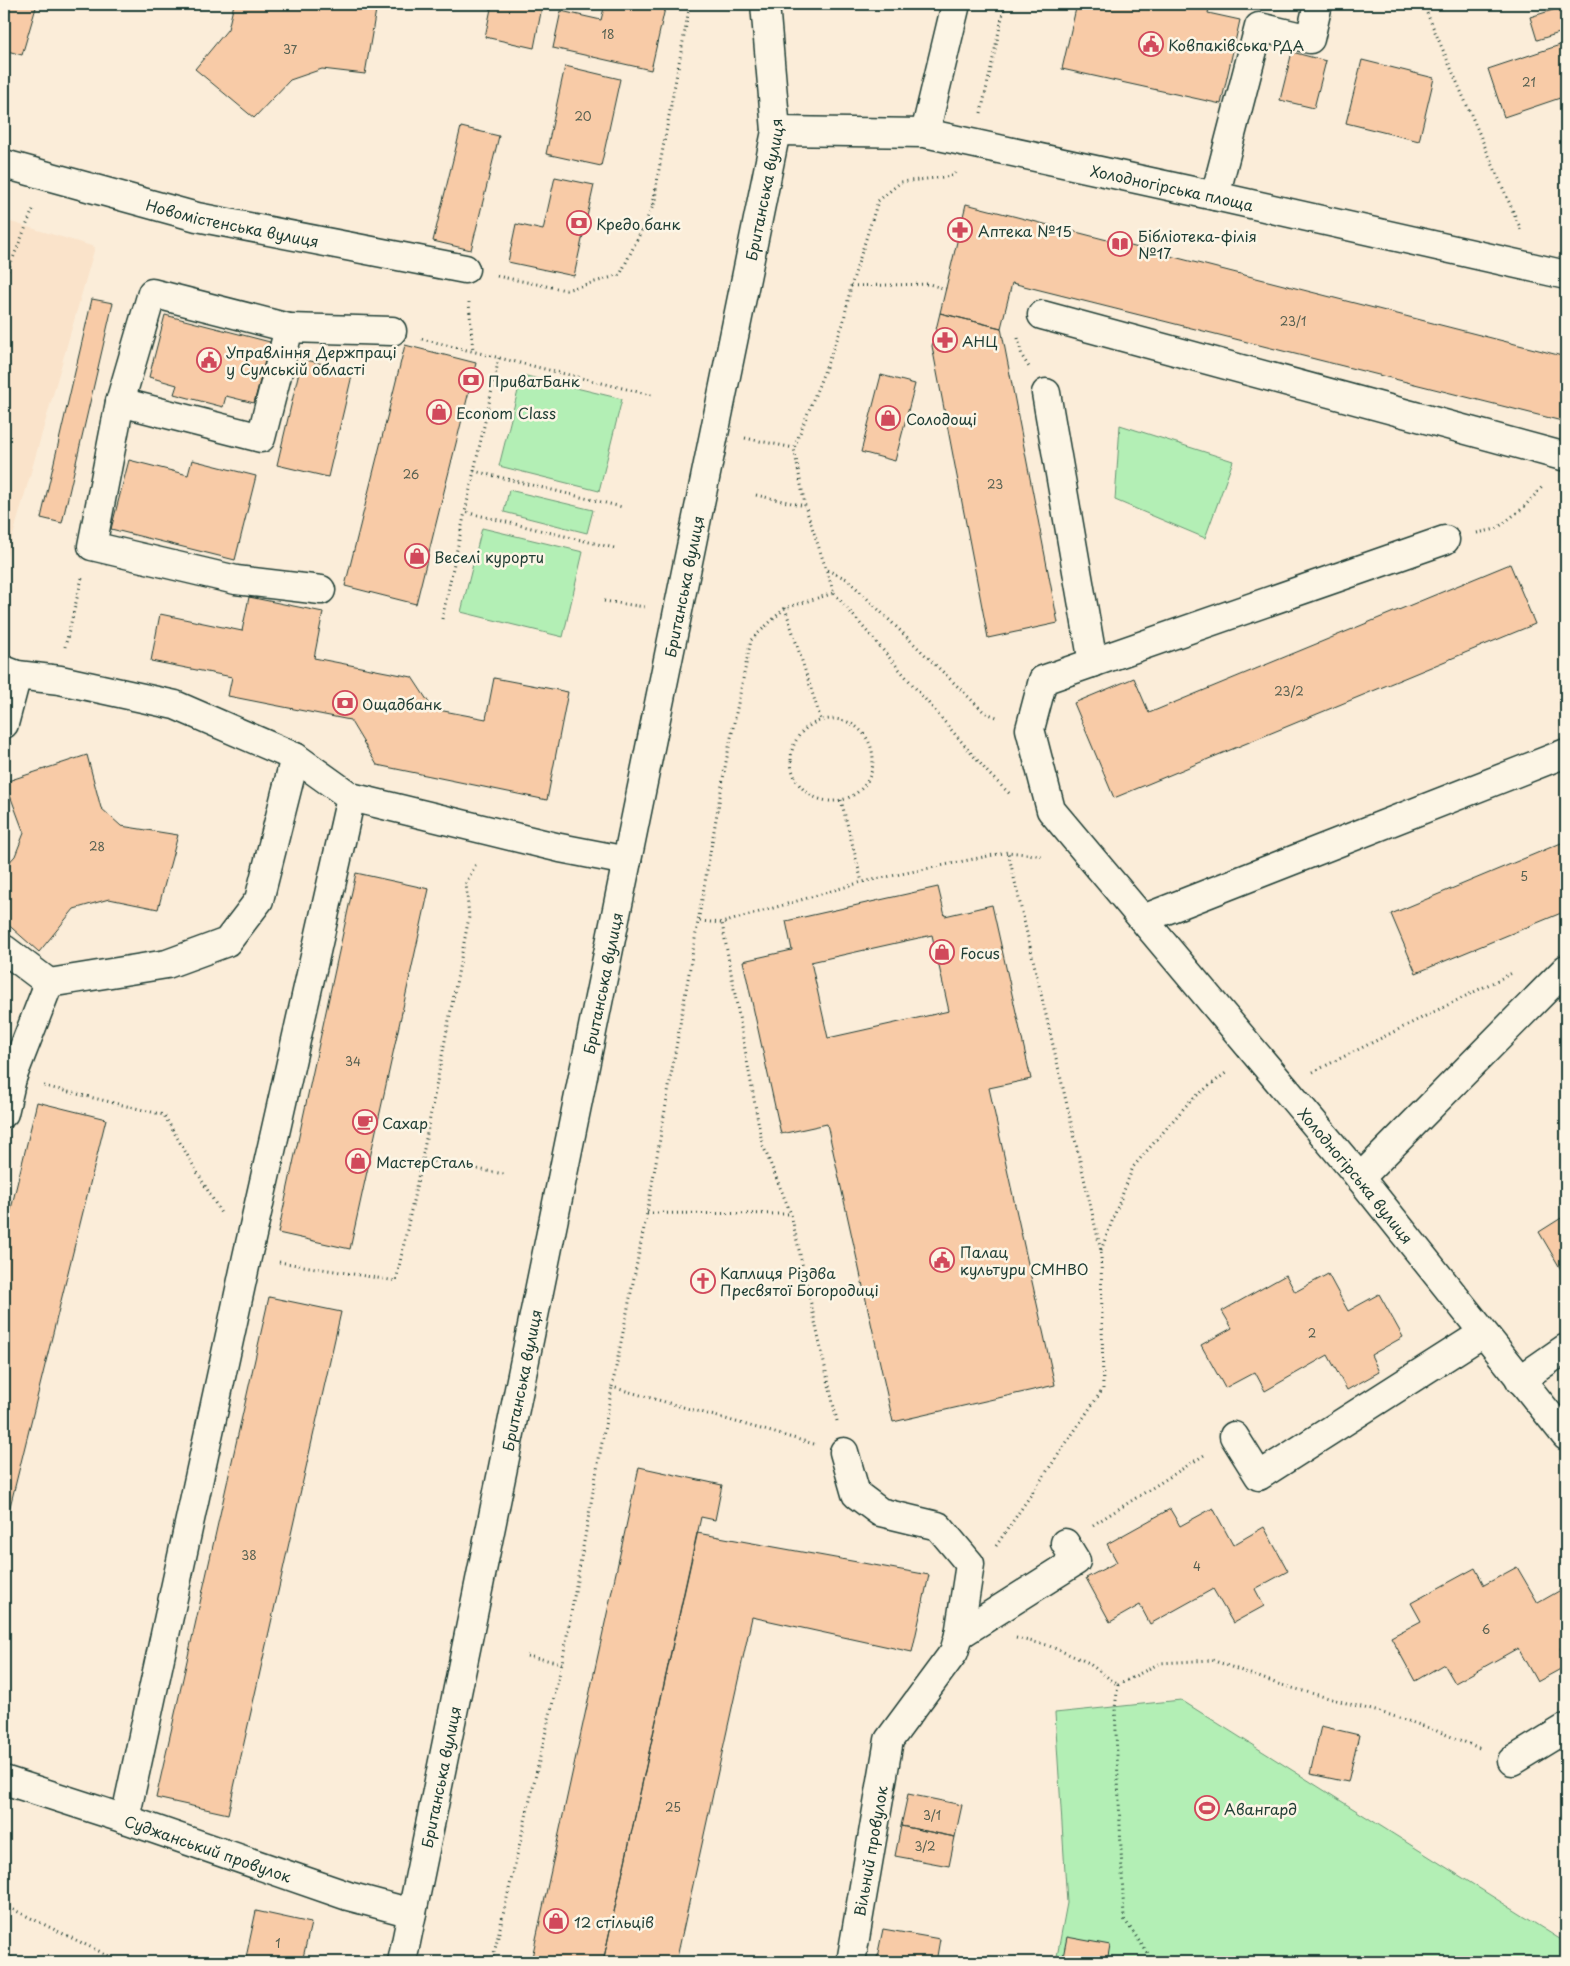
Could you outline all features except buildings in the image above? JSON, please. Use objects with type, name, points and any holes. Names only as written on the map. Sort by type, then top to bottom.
[{"type":"street","name":"Британська вулиця","points":[[402,1962],[776,131],[764,4]]},
{"type":"street","points":[[925,132],[956,4]]},
{"type":"street","points":[[1215,196],[1259,27],[1310,39],[1318,4]]},
{"type":"street","name":"Холодногірська площа","points":[[776,131],[925,132],[1566,275]]},
{"type":"street","name":"Новомістенська вулиця","points":[[4,164],[197,217],[465,269]]},
{"type":"street","points":[[321,590],[236,580],[92,546],[120,402],[152,293],[289,328],[392,331]]},
{"type":"street","points":[[1042,315],[1566,457]]},
{"type":"street","points":[[120,402],[261,438],[289,328]]},
{"type":"street","points":[[1046,393],[1094,663]]},
{"type":"street","points":[[1030,729],[1043,680],[1445,540]]},
{"type":"street","points":[[4,724],[10,672],[60,680],[175,705],[296,757],[352,797],[560,848],[627,861]]},
{"type":"street","name":"Холодногірська вулиця","points":[[1030,729],[1052,810],[1360,1178],[1566,1436]]},
{"type":"street","points":[[1143,919],[1566,753]]},
{"type":"street","points":[[4,949],[49,983],[167,964],[227,942],[259,900],[296,757]]},
{"type":"street","points":[[125,1819],[247,1257],[352,797]]},
{"type":"street","points":[[1360,1178],[1566,969]]},
{"type":"street","points":[[4,1113],[8,1078],[49,983]]},
{"type":"street","points":[[1234,1436],[1259,1476],[1483,1333]]},
{"type":"street","points":[[1520,1380],[1566,1348]]},
{"type":"street","points":[[844,1452],[856,1494],[880,1512],[938,1526],[970,1564],[959,1635]]},
{"type":"street","points":[[959,1635],[1076,1561],[1064,1543]]},
{"type":"street","name":"Вільний провулок","points":[[851,1962],[889,1740],[954,1652],[959,1635]]},
{"type":"street","points":[[1512,1761],[1566,1728]]},
{"type":"street","name":"Суджанський провулок","points":[[4,1780],[125,1819],[348,1896],[412,1913]]},
{"type":"path","points":[[474,351],[465,269],[566,290],[620,275],[651,208],[690,4]]},
{"type":"path","points":[[990,774],[834,592],[804,506],[794,448],[843,324],[851,286],[878,202],[901,182],[952,176],[974,143],[1005,4]]},
{"type":"path","points":[[1423,4],[1522,232]]},
{"type":"path","points":[[4,280],[38,199]]},
{"type":"path","points":[[851,286],[930,284],[946,288]]},
{"type":"path","points":[[1017,330],[1022,356]]},
{"type":"path","points":[[392,331],[655,396]]},
{"type":"path","points":[[442,619],[499,358]]},
{"type":"path","points":[[716,432],[794,448]]},
{"type":"path","points":[[474,471],[622,508]]},
{"type":"path","points":[[756,495],[804,506]]},
{"type":"path","points":[[1496,529],[1523,508]]},
{"type":"path","points":[[465,512],[614,548]]},
{"type":"path","points":[[827,570],[847,579],[984,712],[1030,729]]},
{"type":"path","points":[[492,1962],[562,1664],[612,1387],[647,1213],[700,921],[726,762],[751,640],[786,608],[834,592]]},
{"type":"path","points":[[66,646],[77,596]]},
{"type":"path","points":[[604,601],[677,612]]},
{"type":"path","points":[[786,608],[821,720]]},
{"type":"path","points":[[834,718],[847,721],[858,728],[867,738],[872,750],[873,763],[870,775],[863,786],[853,795],[841,800],[827,801],[813,796],[802,788],[792,769],[792,749],[798,736],[808,726],[821,720],[834,718]]},
{"type":"path","points":[[841,800],[862,882]]},
{"type":"path","points":[[700,921],[722,924],[862,882],[1008,852],[1093,861]]},
{"type":"path","points":[[966,1592],[1102,1388],[1100,1251],[1008,852]]},
{"type":"path","points":[[422,1159],[469,917],[466,884],[477,860]]},
{"type":"path","points":[[612,1387],[844,1452],[791,1214],[762,1143],[722,924]]},
{"type":"path","points":[[1284,1086],[1515,972]]},
{"type":"path","points":[[1100,1251],[1133,1167],[1190,1100],[1253,1051]]},
{"type":"path","points":[[459,1166],[504,1174]]},
{"type":"path","points":[[647,1213],[791,1214]]},
{"type":"path","points":[[1064,1543],[1234,1436]]},
{"type":"path","points":[[1015,1638],[1047,1645],[1087,1662],[1118,1685]]},
{"type":"path","points":[[527,1656],[562,1664]]},
{"type":"path","points":[[1118,1685],[1160,1663],[1212,1660],[1278,1684],[1432,1729],[1512,1761]]},
{"type":"path","points":[[1118,1685],[1115,1708],[1124,1919],[1154,1962]]},
{"type":"path","points":[[4,1906],[112,1958],[115,1962]]},
{"type":"shaded area","points":[[4,220],[95,247],[4,567]]},
{"type":"green space","points":[[522,375],[622,399],[599,491],[499,466]]},
{"type":"green space","points":[[1120,425],[1233,461],[1205,538],[1115,500]]},
{"type":"green space","points":[[509,490],[593,510],[587,533],[504,512]]},
{"type":"green space","points":[[482,528],[583,552],[563,637],[461,612]]},
{"type":"green space","name":"Авангард","points":[[1181,1700],[1566,1943],[1566,1962],[1056,1962],[1067,1903],[1055,1713]]},
{"type":"place","name":"Ковпаківська РДА","points":[[1151,44]]},
{"type":"place","name":"Кредо банк","points":[[579,223]]},
{"type":"place","name":"Аптека №15","points":[[960,230]]},
{"type":"place","name":"Бібліотека-філія №17","points":[[1120,244]]},
{"type":"place","name":"АНЦ","points":[[945,340]]},
{"type":"place","name":"Управління Держпраці у Сумській області","points":[[209,360]]},
{"type":"place","name":"ПриватБанк","points":[[471,380]]},
{"type":"place","name":"Econom Class","points":[[439,412]]},
{"type":"place","name":"Солодощі","points":[[888,418]]},
{"type":"place","name":"Веселі курорти","points":[[417,556]]},
{"type":"place","name":"Ощадбанк","points":[[345,703]]},
{"type":"place","name":"Focus","points":[[942,952]]},
{"type":"place","name":"Сахар","points":[[365,1122]]},
{"type":"place","name":"МастерСталь","points":[[358,1161]]},
{"type":"place","name":"Палац культури СМНВО","points":[[942,1260]]},
{"type":"place","name":"Каплиця Різдва Пресвятої Богородиці","points":[[703,1281]]},
{"type":"place","name":"Авангард","points":[[1207,1808]]},
{"type":"place","name":"12 стільців","points":[[556,1921]]}]
